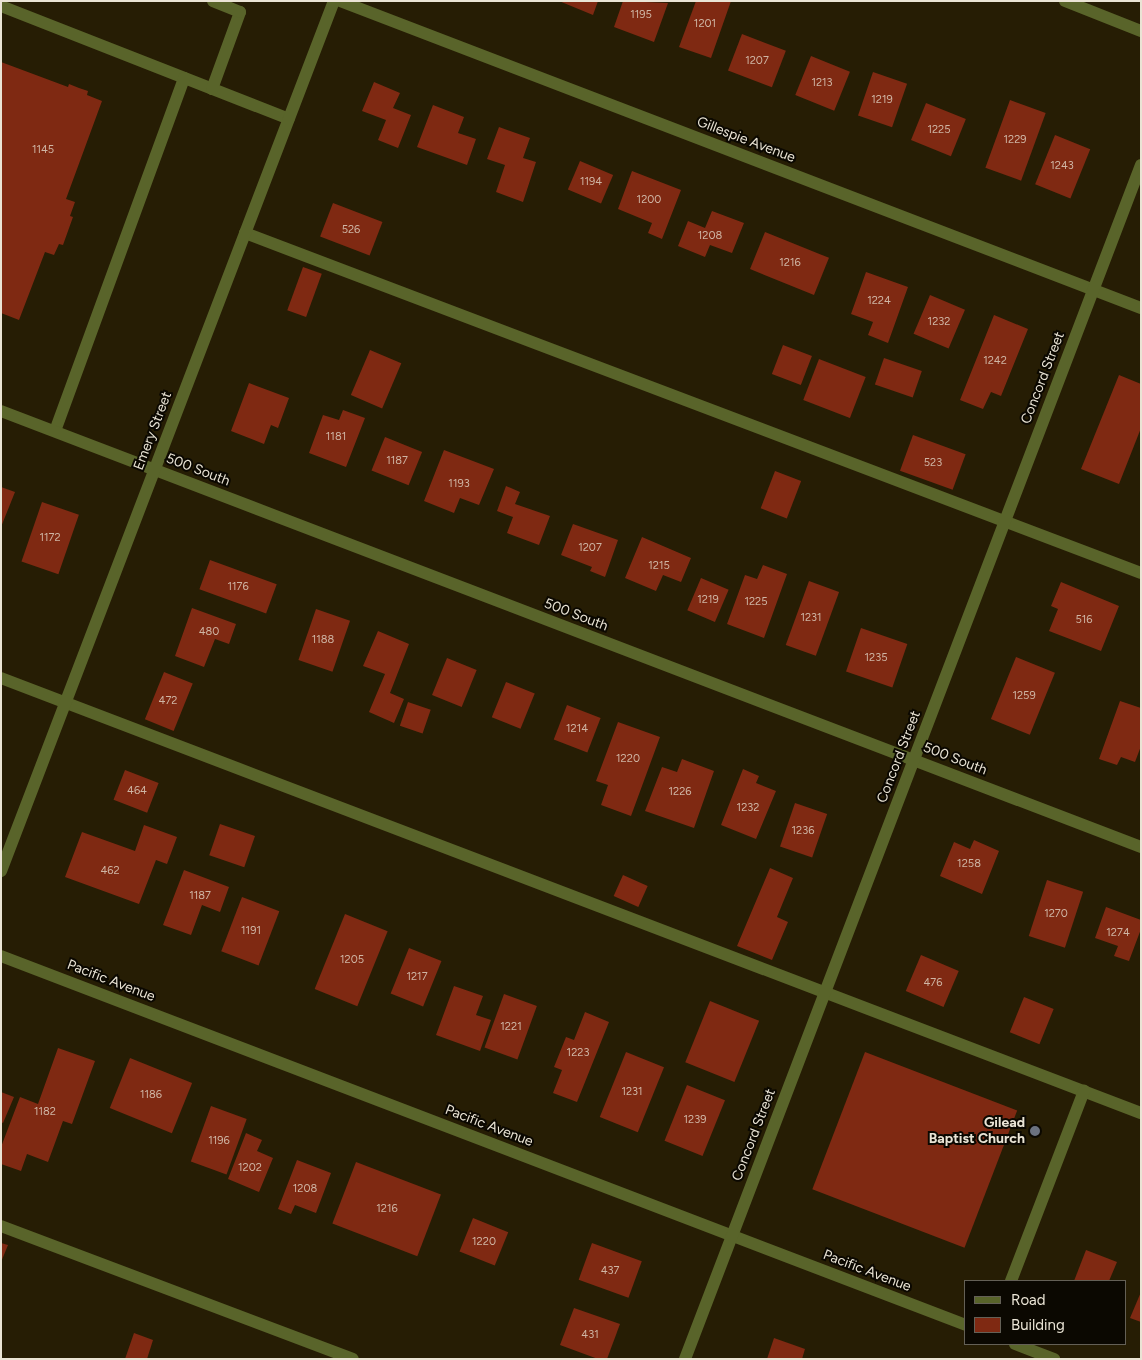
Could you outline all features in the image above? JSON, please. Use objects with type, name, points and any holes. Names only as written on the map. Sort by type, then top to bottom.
[{"type":"street","points":[[212,89],[240,12],[213,1]]},
{"type":"street","name":"Emery Street","points":[[1,871],[334,1]]},
{"type":"street","name":"Gillespie Avenue","points":[[340,1],[1141,308]]},
{"type":"street","points":[[1064,1],[1141,31]]},
{"type":"street","points":[[1,6],[289,119]]},
{"type":"street","points":[[54,431],[184,78]]},
{"type":"street","name":"Concord Street","points":[[684,1359],[1141,166]]},
{"type":"street","points":[[245,233],[1141,573]]},
{"type":"street","name":"500 South","points":[[1,410],[1141,846]]},
{"type":"street","points":[[1,678],[1141,1113]]},
{"type":"street","name":"Pacific Avenue","points":[[1,956],[964,1324]]},
{"type":"street","points":[[1011,1280],[1084,1092]]},
{"type":"street","points":[[1,1226],[353,1359]]},
{"type":"street","points":[[1018,1345],[1054,1359]]},
{"type":"building","points":[[559,1],[598,1],[593,15]]},
{"type":"building","points":[[623,1],[668,3],[654,42],[614,27]]},
{"type":"building","points":[[696,1],[731,1],[711,58],[679,47]]},
{"type":"building","points":[[742,34],[786,51],[772,87],[728,70]]},
{"type":"building","points":[[811,56],[850,72],[834,111],[795,95]]},
{"type":"building","points":[[1,62],[68,87],[69,84],[88,91],[87,95],[102,101],[66,199],[75,202],[70,216],[73,217],[63,245],[59,244],[54,255],[45,252],[19,320],[1,313]]},
{"type":"building","points":[[873,72],[907,84],[892,127],[858,115]]},
{"type":"building","points":[[374,82],[400,93],[393,108],[411,115],[398,148],[378,140],[386,120],[362,111]]},
{"type":"building","points":[[1010,100],[1046,113],[1021,181],[985,168]]},
{"type":"building","points":[[926,103],[966,119],[951,156],[911,140]]},
{"type":"building","points":[[433,105],[464,117],[458,133],[476,139],[467,165],[417,147]]},
{"type":"building","points":[[499,127],[530,138],[523,158],[536,162],[523,202],[496,192],[505,165],[487,159]]},
{"type":"building","points":[[1055,135],[1090,149],[1070,198],[1035,184]]},
{"type":"building","points":[[580,161],[613,175],[601,204],[568,190]]},
{"type":"building","points":[[632,171],[681,190],[662,239],[648,233],[652,223],[618,209]]},
{"type":"building","points":[[333,203],[382,222],[370,256],[320,237]]},
{"type":"building","points":[[712,211],[744,223],[732,253],[710,245],[705,257],[678,246],[688,221],[705,228]]},
{"type":"building","points":[[765,232],[829,258],[814,295],[750,269]]},
{"type":"building","points":[[303,267],[322,274],[306,317],[287,310]]},
{"type":"building","points":[[866,272],[908,287],[888,343],[868,335],[873,322],[851,314]]},
{"type":"building","points":[[930,295],[965,310],[949,349],[914,334]]},
{"type":"building","points":[[994,315],[1028,329],[1001,396],[991,392],[983,409],[960,400]]},
{"type":"building","points":[[783,345],[812,356],[801,385],[772,374]]},
{"type":"building","points":[[370,350],[401,363],[382,408],[351,395]]},
{"type":"building","points":[[884,358],[922,371],[913,397],[875,384]]},
{"type":"building","points":[[819,359],[866,377],[850,418],[803,400]]},
{"type":"building","points":[[1119,375],[1141,384],[1141,428],[1119,484],[1081,469]]},
{"type":"building","points":[[249,383],[289,398],[278,428],[271,425],[264,444],[231,431]]},
{"type":"building","points":[[343,410],[365,418],[346,467],[309,453],[323,415],[339,420]]},
{"type":"building","points":[[913,435],[966,454],[953,490],[900,471]]},
{"type":"building","points":[[385,437],[422,452],[409,485],[372,470]]},
{"type":"building","points":[[444,450],[494,469],[479,505],[460,498],[454,513],[424,501]]},
{"type":"building","points":[[775,471],[801,481],[787,518],[761,508]]},
{"type":"building","points":[[506,486],[520,492],[515,504],[550,516],[539,545],[507,533],[513,517],[497,511]]},
{"type":"building","points":[[1,487],[15,492],[1,527]]},
{"type":"building","points":[[42,502],[79,515],[58,574],[21,562]]},
{"type":"building","points":[[573,524],[618,540],[605,577],[590,571],[592,567],[561,555]]},
{"type":"building","points":[[642,537],[691,558],[681,582],[663,575],[656,591],[625,578]]},
{"type":"building","points":[[210,560],[277,584],[266,613],[199,589]]},
{"type":"building","points":[[763,565],[787,574],[764,638],[727,624],[745,575],[757,579]]},
{"type":"building","points":[[701,578],[729,590],[715,622],[687,610]]},
{"type":"building","points":[[809,581],[839,592],[816,656],[786,645]]},
{"type":"building","points":[[1061,582],[1119,606],[1101,651],[1049,631],[1058,609],[1051,606]]},
{"type":"building","points":[[192,608],[236,624],[229,644],[215,639],[204,667],[175,656]]},
{"type":"building","points":[[316,609],[350,621],[332,672],[298,660]]},
{"type":"building","points":[[861,628],[907,644],[892,687],[846,671]]},
{"type":"building","points":[[378,631],[409,644],[390,693],[404,699],[394,723],[369,712],[385,674],[363,666]]},
{"type":"building","points":[[1016,657],[1055,673],[1030,735],[991,719]]},
{"type":"building","points":[[447,658],[477,670],[462,707],[432,695]]},
{"type":"building","points":[[164,672],[193,684],[174,731],[145,719]]},
{"type":"building","points":[[506,682],[535,694],[521,729],[492,717]]},
{"type":"building","points":[[1120,701],[1141,708],[1141,746],[1135,762],[1121,757],[1117,765],[1099,759]]},
{"type":"building","points":[[408,702],[431,710],[423,733],[400,726]]},
{"type":"building","points":[[567,705],[601,718],[587,752],[554,740]]},
{"type":"building","points":[[618,722],[660,737],[631,816],[601,805],[608,785],[596,781]]},
{"type":"building","points":[[682,759],[714,771],[694,828],[645,811],[662,767],[677,772]]},
{"type":"building","points":[[743,769],[759,776],[756,783],[776,791],[756,839],[721,825]]},
{"type":"building","points":[[125,770],[159,783],[147,813],[114,800]]},
{"type":"building","points":[[795,803],[827,814],[812,858],[780,846]]},
{"type":"building","points":[[220,824],[255,836],[244,867],[209,855]]},
{"type":"building","points":[[144,825],[177,837],[167,864],[156,860],[139,904],[65,877],[82,832],[135,851]]},
{"type":"building","points":[[974,840],[999,851],[982,894],[940,876],[954,842],[970,849]]},
{"type":"building","points":[[770,868],[793,878],[777,917],[788,922],[772,960],[737,946]]},
{"type":"building","points":[[184,870],[229,887],[220,912],[202,905],[191,935],[163,925]]},
{"type":"building","points":[[623,875],[648,886],[638,907],[614,896]]},
{"type":"building","points":[[1047,880],[1083,892],[1065,948],[1029,936]]},
{"type":"building","points":[[242,897],[279,911],[259,965],[221,951]]},
{"type":"building","points":[[1106,907],[1141,920],[1141,929],[1129,961],[1114,956],[1118,946],[1095,938]]},
{"type":"building","points":[[345,914],[388,931],[357,1006],[315,989]]},
{"type":"building","points":[[409,948],[441,961],[423,1007],[391,993]]},
{"type":"building","points":[[921,955],[959,971],[944,1007],[906,991]]},
{"type":"building","points":[[454,986],[483,996],[476,1015],[491,1020],[480,1051],[436,1035]]},
{"type":"building","points":[[504,994],[537,1006],[517,1060],[485,1048]]},
{"type":"building","points":[[1024,997],[1054,1009],[1039,1044],[1010,1032]]},
{"type":"building","points":[[710,1001],[759,1021],[734,1082],[685,1062]]},
{"type":"building","points":[[585,1012],[609,1022],[577,1102],[553,1093],[562,1070],[554,1067],[566,1037],[574,1040]]},
{"type":"building","points":[[58,1048],[95,1061],[72,1124],[63,1121],[48,1162],[27,1154],[21,1171],[1,1164],[1,1147],[20,1097],[38,1104]]},
{"type":"building","points":[[626,1052],[664,1067],[638,1132],[600,1117]]},
{"type":"building","points":[[865,1052],[1017,1110],[964,1248],[812,1189]]},
{"type":"building","points":[[130,1058],[192,1083],[172,1133],[110,1108]]},
{"type":"building","points":[[687,1085],[725,1100],[703,1156],[665,1141]]},
{"type":"building","points":[[1,1092],[14,1097],[3,1123],[1,1122]]},
{"type":"building","points":[[211,1106],[247,1119],[227,1174],[191,1161]]},
{"type":"building","points":[[246,1133],[262,1140],[257,1151],[273,1158],[259,1192],[228,1179]]},
{"type":"building","points":[[297,1160],[331,1173],[316,1213],[295,1205],[291,1214],[278,1209]]},
{"type":"building","points":[[356,1162],[441,1195],[417,1256],[332,1224]]},
{"type":"building","points":[[473,1218],[508,1232],[495,1266],[460,1251]]},
{"type":"building","points":[[1,1243],[8,1245],[1,1262]]},
{"type":"building","points":[[592,1243],[642,1261],[628,1298],[579,1280]]},
{"type":"building","points":[[1086,1250],[1117,1262],[1109,1280],[1074,1280]]},
{"type":"building","points":[[1141,1292],[1141,1322],[1130,1318]]},
{"type":"building","points":[[574,1308],[620,1324],[607,1359],[598,1359],[560,1345]]},
{"type":"building","points":[[134,1333],[153,1340],[147,1359],[125,1359]]},
{"type":"building","points":[[774,1338],[805,1349],[802,1359],[767,1359]]},
{"type":"place","name":"Gilead Baptist Church","points":[[1035,1131]]}]
